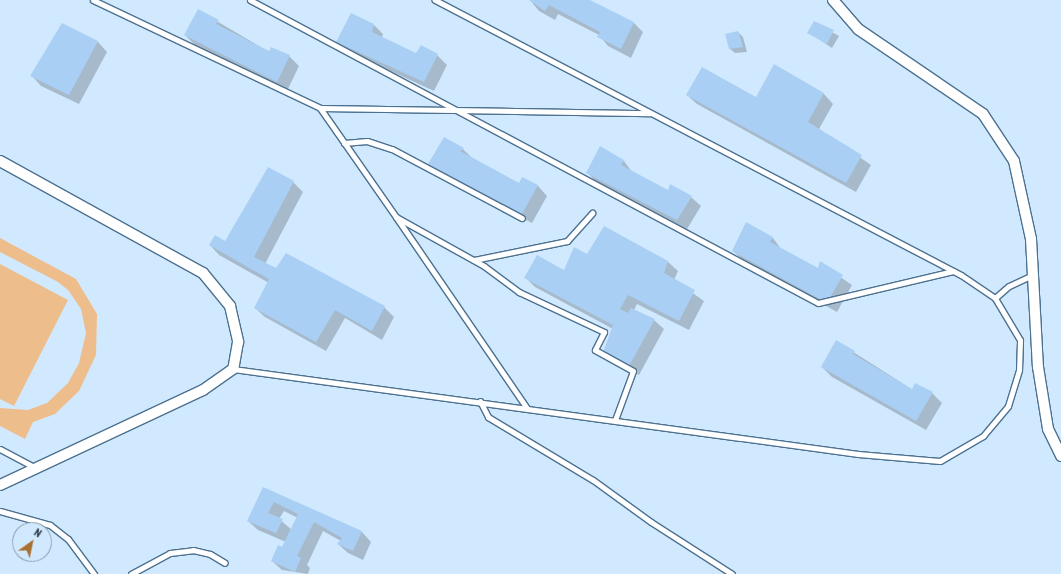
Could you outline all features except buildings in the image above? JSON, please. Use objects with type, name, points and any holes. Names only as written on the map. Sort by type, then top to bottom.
[{"type":"street","points":[[833,0],[858,29],[983,114],[1014,161],[1035,274],[1038,367],[1048,429],[1061,456]]},
{"type":"street","points":[[0,161],[202,273],[230,306],[238,342],[233,369],[203,390],[0,485]]},
{"type":"lane","points":[[93,0],[320,108],[461,112],[651,113]]},
{"type":"lane","points":[[250,0],[818,303],[953,271]]},
{"type":"lane","points":[[233,369],[480,401],[858,454],[940,460],[983,436],[1008,406],[1019,370],[1020,340],[996,298],[953,271],[435,0]]},
{"type":"lane","points":[[320,108],[527,408]]},
{"type":"lane","points":[[344,143],[366,141],[392,149],[522,218]]},
{"type":"lane","points":[[474,260],[567,241],[592,213]]},
{"type":"lane","points":[[396,217],[474,260],[519,292],[604,332],[595,350],[633,371],[615,420]]},
{"type":"lane","points":[[996,298],[1009,286],[1035,274]]},
{"type":"lane","points":[[480,401],[488,417],[593,480],[650,522],[732,574]]},
{"type":"lane","points":[[0,449],[36,469]]},
{"type":"lane","points":[[0,511],[50,525],[68,539],[94,574]]},
{"type":"lane","points":[[131,574],[170,553],[194,550],[210,554],[225,563]]},
{"type":"shaded area","points":[[0,238],[76,279],[97,314],[96,355],[79,391],[55,414],[33,422],[25,439],[0,426],[0,408],[28,410],[47,403],[68,383],[79,363],[86,333],[81,309],[68,290],[58,282],[0,252]]},
{"type":"shaded area","points":[[0,264],[68,300],[14,406],[0,399]]}]
